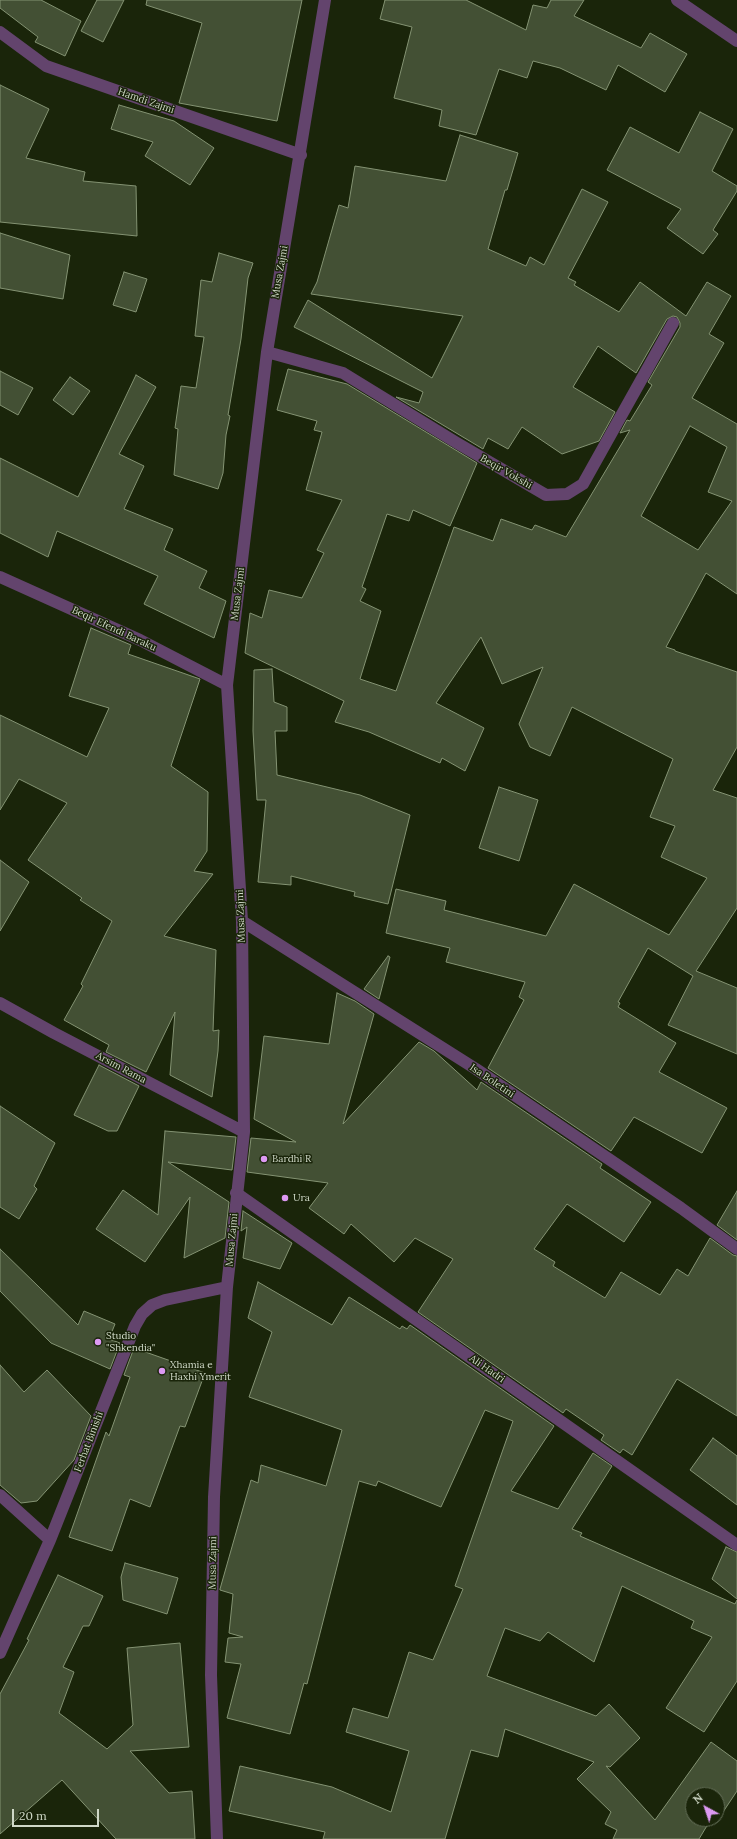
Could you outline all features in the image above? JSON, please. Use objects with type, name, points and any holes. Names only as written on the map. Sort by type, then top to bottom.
[{"type":"street","name":"Musa Zajmi","points":[[217,1839],[211,1667],[214,1497],[227,1288],[236,1193],[244,1132],[242,921],[227,685],[267,352],[325,0]]},
{"type":"street","points":[[677,0],[737,41]]},
{"type":"street","name":"Hamdi Zajmi","points":[[0,32],[46,66],[300,155]]},
{"type":"street","name":"Beqir Vokshi","points":[[267,352],[343,373],[457,443],[546,495],[567,494],[583,484],[673,323]]},
{"type":"street","name":"Beqir Efendi Baraku","points":[[0,577],[140,640],[227,685]]},
{"type":"street","name":"Isa Boletini","points":[[242,921],[476,1069],[681,1208],[737,1249]]},
{"type":"street","name":"Arsim Rama","points":[[0,1003],[54,1033],[244,1132]]},
{"type":"street","name":"Ali Hadri","points":[[236,1193],[737,1545]]},
{"type":"street","name":"Ferhat Binishi","points":[[0,1653],[50,1540],[135,1326],[142,1314],[152,1305],[165,1300],[227,1288]]},
{"type":"street","points":[[0,1495],[50,1540]]},
{"type":"building","points":[[0,0],[41,0],[81,21],[65,56],[35,42],[38,37],[0,8]]},
{"type":"building","points":[[97,0],[124,0],[103,42],[81,31]]},
{"type":"building","points":[[147,0],[302,0],[277,121],[179,103],[202,23],[146,5]]},
{"type":"building","points":[[385,0],[466,0],[526,30],[533,5],[547,8],[551,0],[584,0],[574,16],[641,48],[650,33],[687,54],[665,92],[618,65],[606,90],[560,68],[533,61],[527,78],[499,69],[476,135],[439,126],[442,110],[394,98],[412,27],[380,19]]},
{"type":"building","points":[[0,85],[49,109],[26,158],[85,172],[83,181],[136,186],[137,236],[0,222]]},
{"type":"building","points":[[119,105],[174,121],[214,148],[190,185],[145,156],[153,142],[111,129]]},
{"type":"building","points":[[700,112],[733,129],[712,171],[737,186],[737,191],[713,230],[718,234],[703,254],[667,228],[681,209],[607,170],[630,127],[679,153]]},
{"type":"building","points":[[460,135],[518,153],[507,190],[505,190],[488,249],[526,266],[530,257],[544,265],[582,189],[608,202],[568,278],[576,282],[574,285],[619,312],[640,282],[686,316],[707,282],[731,296],[709,334],[724,343],[692,398],[737,424],[737,594],[706,573],[666,647],[737,672],[737,747],[713,790],[737,798],[737,908],[696,971],[737,988],[737,1054],[668,1025],[693,976],[648,948],[618,1002],[620,1003],[618,1007],[676,1043],[659,1072],[727,1108],[702,1153],[634,1117],[611,1151],[488,1068],[524,1000],[519,997],[525,982],[446,962],[450,948],[386,933],[396,889],[446,901],[444,910],[546,936],[574,884],[669,935],[707,878],[661,857],[675,826],[650,817],[673,759],[572,707],[550,756],[530,747],[519,724],[543,667],[502,684],[481,637],[436,703],[484,728],[465,771],[442,758],[440,763],[369,732],[335,722],[344,701],[245,653],[250,613],[262,618],[269,590],[302,598],[324,553],[317,550],[342,500],[306,490],[322,432],[314,430],[317,421],[277,410],[288,369],[347,384],[477,463],[450,526],[413,510],[409,521],[387,514],[362,587],[366,589],[360,601],[381,611],[360,679],[396,691],[454,527],[493,541],[501,519],[532,530],[535,525],[566,537],[630,430],[620,433],[627,420],[630,421],[652,385],[648,382],[680,327],[677,317],[673,316],[667,319],[636,373],[598,346],[573,387],[615,412],[599,441],[562,454],[522,427],[508,449],[488,438],[483,449],[396,397],[419,403],[423,392],[294,327],[308,300],[432,378],[463,316],[311,294],[317,282],[339,205],[348,208],[355,166],[446,181]],"holes":[[[690,426],[727,447],[708,492],[732,501],[698,550],[641,516]]]},
{"type":"building","points":[[0,233],[70,255],[63,299],[0,288]]},
{"type":"building","points":[[219,253],[253,263],[248,278],[241,339],[228,415],[230,416],[226,435],[223,473],[218,489],[174,475],[178,429],[175,428],[181,386],[196,388],[204,337],[195,336],[201,280],[212,282]]},
{"type":"building","points":[[124,272],[147,279],[136,312],[113,305]]},
{"type":"building","points":[[0,371],[33,388],[18,415],[0,405]]},
{"type":"building","points":[[136,375],[156,387],[119,454],[144,466],[124,509],[173,529],[164,550],[207,571],[199,588],[226,601],[214,638],[144,604],[158,576],[57,531],[48,557],[0,533],[0,458],[78,497]]},
{"type":"building","points":[[70,377],[90,391],[73,415],[53,400]]},
{"type":"building","points":[[91,628],[131,645],[128,654],[200,679],[171,766],[208,792],[207,851],[194,871],[213,874],[164,936],[216,950],[213,1031],[219,1030],[212,1097],[170,1075],[175,1012],[146,1072],[106,1052],[109,1045],[64,1020],[83,986],[81,984],[112,921],[80,900],[82,898],[28,860],[67,803],[19,779],[0,810],[0,715],[87,757],[109,708],[69,696]]},
{"type":"building","points":[[272,669],[274,702],[287,707],[287,731],[275,731],[277,775],[360,795],[410,815],[388,904],[354,896],[355,892],[291,876],[291,885],[258,882],[266,800],[257,800],[253,731],[254,670]]},
{"type":"building","points":[[499,787],[538,800],[519,861],[479,848]]},
{"type":"building","points":[[0,860],[29,882],[0,931]]},
{"type":"building","points":[[388,956],[390,957],[379,999],[364,989]]},
{"type":"building","points":[[337,993],[355,1001],[374,1014],[343,1124],[419,1042],[434,1051],[477,1090],[481,1082],[602,1164],[600,1168],[651,1202],[624,1242],[567,1204],[534,1249],[555,1262],[553,1266],[605,1298],[621,1272],[660,1295],[677,1269],[688,1276],[710,1238],[733,1255],[737,1256],[737,1416],[677,1379],[632,1455],[623,1449],[620,1453],[601,1440],[604,1435],[566,1409],[563,1413],[418,1312],[453,1259],[415,1238],[394,1262],[351,1224],[344,1234],[309,1208],[328,1183],[247,1172],[251,1138],[296,1142],[254,1119],[264,1036],[329,1044]]},
{"type":"building","points":[[99,1065],[139,1086],[117,1131],[108,1131],[74,1115]]},
{"type":"building","points":[[0,1106],[55,1143],[34,1186],[37,1189],[19,1219],[0,1207]]},
{"type":"building","points":[[165,1131],[236,1137],[232,1170],[168,1162],[229,1202],[225,1238],[184,1258],[190,1197],[145,1262],[96,1229],[123,1190],[158,1215]]},
{"type":"building","points":[[737,1191],[737,1240],[717,1225]]},
{"type":"building","points":[[243,1211],[292,1243],[280,1269],[243,1258],[247,1227],[241,1231]]},
{"type":"building","points":[[0,1249],[78,1325],[84,1311],[115,1324],[109,1339],[120,1343],[110,1369],[51,1343],[0,1291]]},
{"type":"building","points":[[258,1282],[332,1325],[349,1297],[400,1329],[402,1326],[407,1329],[410,1325],[554,1426],[511,1491],[558,1509],[593,1453],[612,1466],[572,1529],[582,1533],[580,1536],[735,1604],[737,1600],[737,1681],[704,1732],[666,1708],[712,1637],[691,1628],[694,1621],[622,1586],[594,1662],[548,1632],[540,1641],[505,1628],[487,1676],[596,1716],[609,1704],[640,1738],[610,1767],[606,1766],[655,1820],[711,1742],[737,1761],[737,1791],[725,1809],[725,1787],[685,1787],[685,1827],[706,1827],[699,1839],[613,1839],[617,1830],[605,1824],[611,1812],[577,1779],[594,1762],[505,1729],[498,1757],[471,1750],[445,1839],[323,1839],[325,1832],[229,1811],[240,1766],[332,1787],[391,1812],[409,1751],[346,1732],[353,1708],[388,1718],[409,1652],[433,1660],[463,1589],[455,1586],[513,1421],[485,1410],[441,1507],[378,1481],[376,1486],[359,1481],[307,1684],[304,1683],[290,1734],[227,1718],[241,1664],[225,1662],[228,1638],[243,1637],[229,1633],[233,1594],[220,1589],[251,1480],[258,1483],[261,1465],[326,1486],[342,1430],[249,1397],[272,1332],[248,1318]]},
{"type":"building","points":[[134,1348],[205,1373],[185,1427],[180,1426],[150,1507],[130,1499],[112,1551],[69,1537],[106,1432],[109,1436],[130,1377],[124,1375]]},
{"type":"building","points":[[0,1365],[24,1392],[47,1370],[91,1416],[74,1460],[37,1501],[21,1503],[0,1485]]},
{"type":"building","points":[[713,1438],[737,1456],[737,1505],[690,1470]]},
{"type":"building","points":[[726,1547],[737,1552],[737,1599],[712,1579]]},
{"type":"building","points":[[125,1563],[178,1578],[167,1614],[123,1600],[121,1577]]},
{"type":"building","points":[[58,1575],[103,1596],[89,1626],[83,1626],[63,1667],[74,1672],[59,1713],[107,1749],[133,1725],[127,1648],[180,1643],[189,1747],[130,1751],[169,1793],[192,1791],[195,1839],[116,1839],[62,1780],[0,1834],[0,1694],[29,1640],[27,1639]]},
{"type":"place","name":"Bardhi R","points":[[264,1159]]},
{"type":"place","name":"Ura","points":[[285,1198]]},
{"type":"place","name":"Studio \"Shkendia\"","points":[[98,1342]]},
{"type":"place","name":"Xhamia e Haxhi Ymerit","points":[[162,1371]]}]
